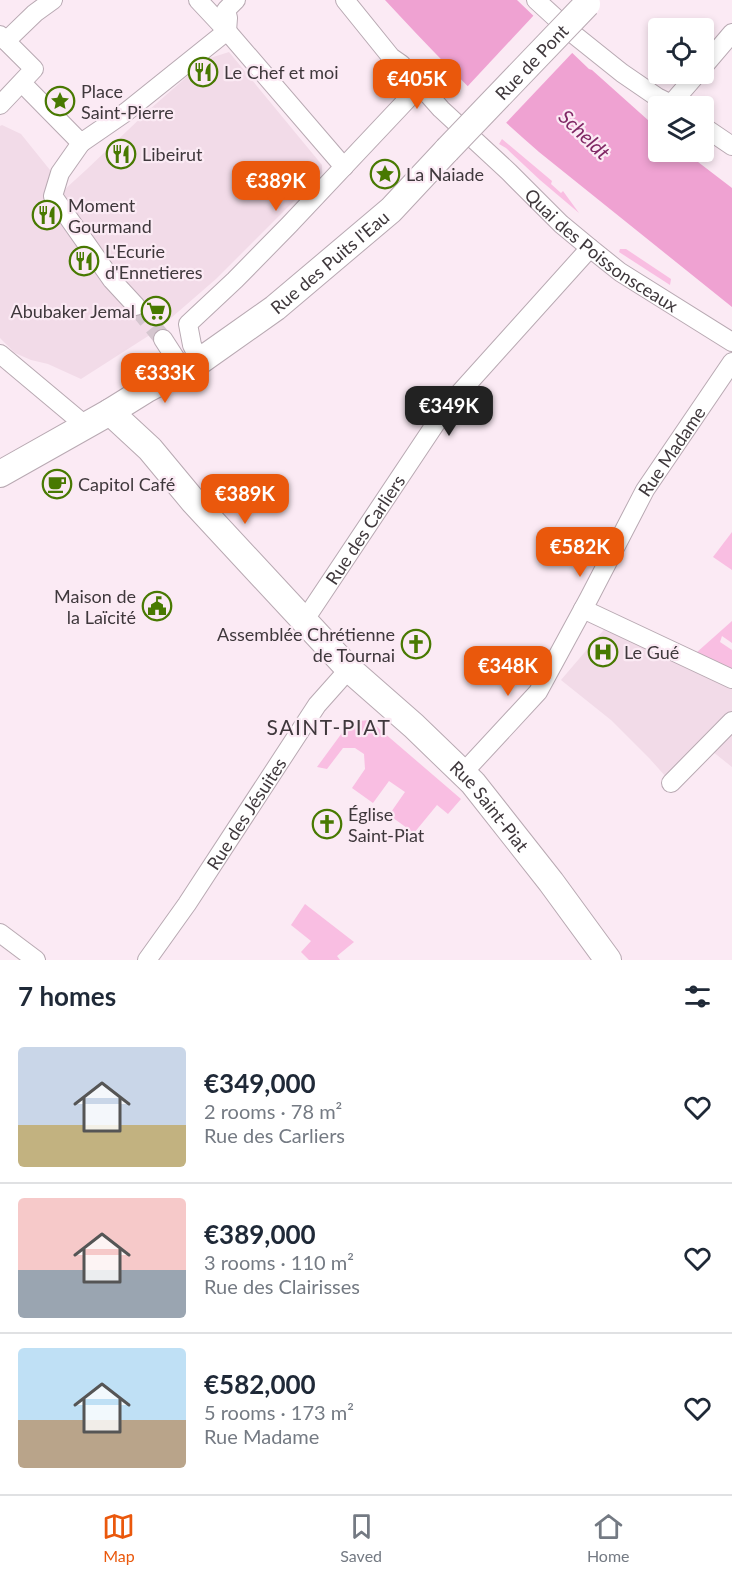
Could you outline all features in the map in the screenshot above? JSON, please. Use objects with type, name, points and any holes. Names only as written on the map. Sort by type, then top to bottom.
[{"type":"street","points":[[1,104],[34,69],[7,43],[35,13],[53,0]]},
{"type":"street","points":[[198,0],[344,167]]},
{"type":"street","name":"Quai des Poissonsceaux","points":[[345,0],[391,57],[401,64],[420,86],[561,224],[620,272],[732,342]]},
{"type":"street","name":"Rue de Pont","points":[[447,150],[589,2]]},
{"type":"street","points":[[539,3],[579,40],[622,74],[655,96]]},
{"type":"street","points":[[136,306],[112,280],[53,195],[60,173],[81,143],[126,112],[227,31],[231,5]]},
{"type":"street","points":[[714,54],[732,33]]},
{"type":"street","points":[[22,82],[81,143]]},
{"type":"street","points":[[680,96],[689,84]]},
{"type":"street","points":[[191,366],[192,345],[188,324],[235,280],[420,86]]},
{"type":"street","points":[[714,133],[732,146]]},
{"type":"street","name":"Rue des Puits l'Eau","points":[[0,474],[191,366],[275,308],[391,210],[447,150]]},
{"type":"street","name":"Rue des Carliers","points":[[304,621],[446,408],[590,248]]},
{"type":"street","points":[[163,339],[191,366]]},
{"type":"street","points":[[0,354],[86,426]]},
{"type":"street","name":"Rue Madame","points":[[463,773],[538,692],[645,490],[732,362]]},
{"type":"street","name":"Rue Saint-Piat","points":[[110,412],[150,449],[194,502],[349,669],[414,726],[473,783],[551,882],[608,960]]},
{"type":"street","points":[[584,609],[732,679]]},
{"type":"street","name":"Rue des Jésuites","points":[[147,960],[187,904],[316,705],[349,669]]},
{"type":"street","points":[[671,783],[732,721]]},
{"type":"street","points":[[0,933],[36,960]]},
{"type":"shaded area","points":[[229,52],[322,165],[322,173],[216,279],[156,331],[81,379],[48,364],[15,353],[0,338],[0,126],[21,134],[50,170],[53,182],[64,190],[207,59]]},
{"type":"shaded area","points":[[502,139],[552,181],[551,184],[561,193],[563,191],[579,213],[499,144]]},
{"type":"shaded area","points":[[620,249],[626,249],[671,279],[670,285],[619,252]]},
{"type":"shaded area","points":[[732,532],[732,570],[713,557]]},
{"type":"shaded area","points":[[732,621],[732,643],[722,636],[720,642],[732,650],[732,672],[696,653]]},
{"type":"shaded area","points":[[608,625],[732,683],[732,767],[712,751],[676,788],[611,720],[561,680]]},
{"type":"shaded area","points":[[369,720],[461,799],[448,814],[437,805],[414,833],[389,815],[405,792],[389,781],[373,803],[352,788],[365,769],[364,754],[355,748],[343,748],[327,769],[317,767],[350,722]]},
{"type":"shaded area","points":[[305,904],[354,942],[337,956],[340,960],[309,960],[301,952],[311,941],[291,925]]},
{"type":"water","name":"Scheldt","points":[[385,0],[517,0],[589,69],[648,120],[648,162],[698,162],[732,188],[732,307],[539,152],[422,40]]},
{"type":"pier","points":[[535,14],[574,51],[504,125],[466,88]]},
{"type":"tunnel","points":[[136,306],[163,339]]},
{"type":"place","name":"Le Chef et moi","points":[[203,72]]},
{"type":"place","name":"Place Saint-Pierre","points":[[60,101]]},
{"type":"place","name":"Libeirut","points":[[121,154]]},
{"type":"place","name":"La Naiade","points":[[385,174]]},
{"type":"place","name":"Moment Gourmand","points":[[47,215]]},
{"type":"place","name":"L'Ecurie d'Ennetieres","points":[[84,261]]},
{"type":"place","name":"Abubaker Jemal","points":[[156,311]]},
{"type":"place","name":"Capitol Café","points":[[57,484]]},
{"type":"place","name":"Maison de la Laïcité","points":[[157,606]]},
{"type":"place","name":"Assemblée Chrétienne de Tournai","points":[[416,644]]},
{"type":"place","name":"Le Gué","points":[[603,652]]},
{"type":"place","name":"Église Saint-Piat","points":[[327,824]]},
{"type":"district","name":"SAINT-PIAT","points":[[329,726]]}]
